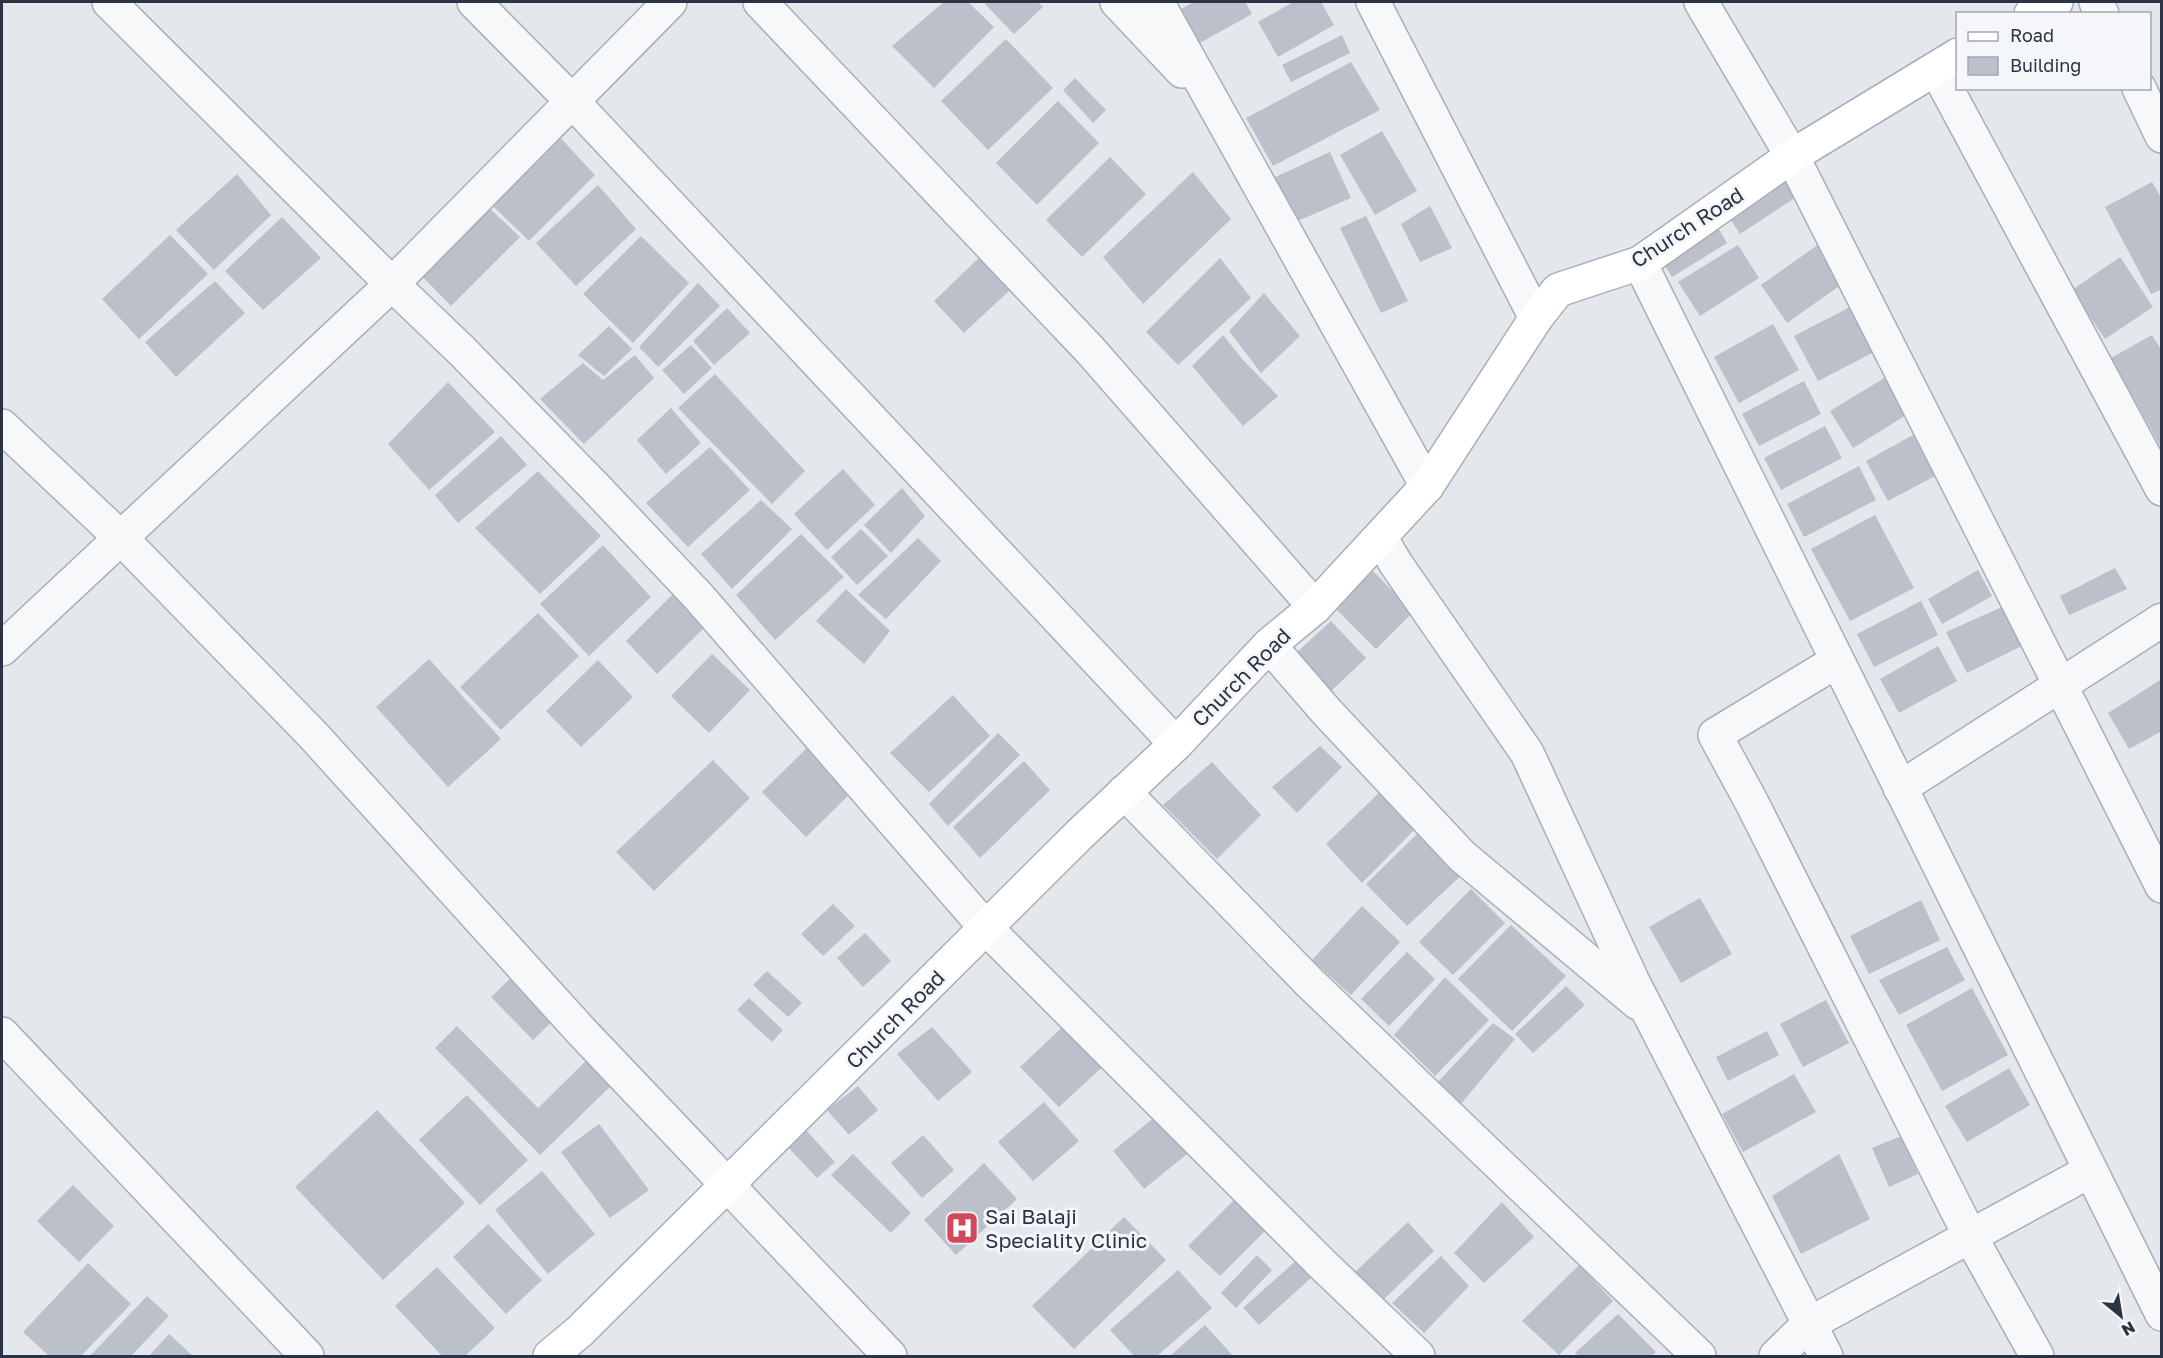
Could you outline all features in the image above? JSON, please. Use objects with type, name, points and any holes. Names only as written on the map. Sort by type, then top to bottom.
[{"type":"main road","points":[[2035,12],[2056,2]]},
{"type":"main road","name":"Church Road","points":[[549,1356],[580,1331],[1124,792],[1176,744],[1269,645],[1315,607],[1427,486],[1536,318],[1558,290],[1640,263],[1792,156],[1947,62]]},
{"type":"street","points":[[109,2],[461,350],[698,596],[986,928],[1312,1254],[1418,1356]]},
{"type":"street","points":[[474,2],[572,101],[1176,744]]},
{"type":"street","points":[[2,649],[392,284],[670,2]]},
{"type":"street","points":[[760,2],[1090,351],[1315,607]]},
{"type":"street","points":[[1117,2],[1218,110]]},
{"type":"street","points":[[1157,2],[1427,486]]},
{"type":"street","points":[[1373,2],[1536,318]]},
{"type":"street","points":[[1701,2],[1792,156],[2162,886]]},
{"type":"street","points":[[1947,62],[1956,80]]},
{"type":"street","points":[[1961,90],[2162,489]]},
{"type":"street","points":[[2140,90],[2162,136]]},
{"type":"street","points":[[1640,263],[2162,1314]]},
{"type":"street","points":[[2,426],[121,538],[313,735],[582,1032],[890,1356]]},
{"type":"street","points":[[1380,537],[1402,574],[1527,753],[1633,982],[1826,1356]]},
{"type":"street","points":[[1900,788],[2162,620]]},
{"type":"street","points":[[1269,645],[1326,711],[1462,856],[1649,1012]]},
{"type":"street","points":[[1837,661],[1715,735],[1752,802],[1970,1236],[2037,1356]]},
{"type":"street","points":[[1124,792],[1309,982],[1699,1356]]},
{"type":"street","points":[[2,1034],[307,1356]]},
{"type":"street","points":[[1776,1356],[1809,1324],[2090,1171]]},
{"type":"building","points":[[944,2],[968,2],[994,27],[934,88],[892,46]]},
{"type":"building","points":[[983,2],[1038,2],[1043,7],[1014,34]]},
{"type":"building","points":[[1194,2],[1245,2],[1252,14],[1198,44],[1179,10]]},
{"type":"building","points":[[1293,2],[1321,2],[1334,25],[1278,57],[1258,22]]},
{"type":"building","points":[[1342,35],[1350,53],[1291,82],[1282,65]]},
{"type":"building","points":[[1006,39],[1053,88],[988,150],[941,101]]},
{"type":"building","points":[[1351,62],[1380,110],[1273,166],[1246,118]]},
{"type":"building","points":[[1075,78],[1106,110],[1093,123],[1063,90]]},
{"type":"building","points":[[1058,101],[1099,143],[1037,205],[996,163]]},
{"type":"building","points":[[553,130],[595,175],[529,241],[487,200]]},
{"type":"building","points":[[1382,131],[1417,191],[1375,215],[1340,155]]},
{"type":"building","points":[[1330,152],[1351,198],[1293,223],[1273,178]]},
{"type":"building","points":[[1110,157],[1146,194],[1082,257],[1046,220]]},
{"type":"building","points":[[1193,172],[1231,219],[1143,304],[1103,257]]},
{"type":"building","points":[[237,174],[271,215],[214,270],[176,230]]},
{"type":"building","points":[[1785,176],[1798,196],[1740,234],[1727,214]]},
{"type":"building","points":[[2152,182],[2162,199],[2162,289],[2151,294],[2105,207]]},
{"type":"building","points":[[598,185],[636,229],[576,286],[536,243]]},
{"type":"building","points":[[482,201],[520,237],[451,306],[415,269]]},
{"type":"building","points":[[1430,206],[1452,248],[1420,262],[1401,224]]},
{"type":"building","points":[[1366,216],[1408,301],[1381,313],[1340,228]]},
{"type":"building","points":[[282,217],[321,258],[263,310],[225,271]]},
{"type":"building","points":[[1716,224],[1727,243],[1672,277],[1660,258]]},
{"type":"building","points":[[170,235],[208,274],[139,339],[102,299]]},
{"type":"building","points":[[641,236],[689,283],[633,343],[583,294]]},
{"type":"building","points":[[1819,244],[1845,282],[1787,323],[1761,285]]},
{"type":"building","points":[[1738,245],[1759,278],[1700,316],[1678,282]]},
{"type":"building","points":[[981,256],[1012,288],[964,333],[934,301]]},
{"type":"building","points":[[2120,257],[2153,307],[2105,339],[2072,290]]},
{"type":"building","points":[[1220,258],[1251,298],[1178,365],[1146,332]]},
{"type":"building","points":[[215,281],[245,313],[176,377],[145,342]]},
{"type":"building","points":[[698,283],[720,306],[658,367],[639,347]]},
{"type":"building","points":[[1264,293],[1300,336],[1261,373],[1229,331]]},
{"type":"building","points":[[1852,306],[1876,351],[1818,381],[1794,336]]},
{"type":"building","points":[[727,308],[750,333],[714,365],[693,341]]},
{"type":"building","points":[[1773,324],[1799,370],[1739,403],[1714,357]]},
{"type":"building","points":[[609,326],[632,349],[604,376],[578,355]]},
{"type":"building","points":[[1223,335],[1244,361],[1278,396],[1243,426],[1192,366]]},
{"type":"building","points":[[2152,335],[2162,351],[2162,449],[2111,358]]},
{"type":"building","points":[[691,345],[712,368],[684,394],[662,370]]},
{"type":"building","points":[[635,355],[654,378],[584,444],[540,399],[583,363],[603,380]]},
{"type":"building","points":[[715,374],[805,471],[772,504],[678,408]]},
{"type":"building","points":[[1886,377],[1908,414],[1853,448],[1830,411]]},
{"type":"building","points":[[1804,381],[1821,414],[1759,446],[1742,414]]},
{"type":"building","points":[[448,382],[495,432],[429,490],[388,444]]},
{"type":"building","points":[[671,408],[701,443],[666,474],[637,440]]},
{"type":"building","points":[[1825,426],[1842,458],[1781,490],[1764,458]]},
{"type":"building","points":[[1913,435],[1935,476],[1888,501],[1866,461]]},
{"type":"building","points":[[501,436],[527,465],[458,523],[435,495]]},
{"type":"building","points":[[710,447],[750,490],[688,547],[646,503]]},
{"type":"building","points":[[1859,466],[1876,500],[1804,537],[1787,504]]},
{"type":"building","points":[[843,469],[875,505],[827,550],[794,514]]},
{"type":"building","points":[[538,471],[601,536],[540,594],[475,528]]},
{"type":"building","points":[[902,488],[925,516],[891,553],[864,525]]},
{"type":"building","points":[[761,500],[792,529],[732,589],[701,554]]},
{"type":"building","points":[[1875,515],[1914,588],[1850,621],[1811,549]]},
{"type":"building","points":[[861,529],[888,556],[857,585],[831,557]]},
{"type":"building","points":[[801,534],[844,577],[775,640],[736,595]]},
{"type":"building","points":[[918,538],[941,561],[886,619],[858,595]]},
{"type":"building","points":[[603,545],[651,597],[589,656],[540,604]]},
{"type":"building","points":[[2115,568],[2127,589],[2069,615],[2060,596]]},
{"type":"building","points":[[1978,570],[1992,596],[1942,624],[1928,599]]},
{"type":"building","points":[[1373,571],[1413,612],[1376,649],[1335,608]]},
{"type":"building","points":[[846,589],[890,631],[864,664],[816,621]]},
{"type":"building","points":[[673,594],[705,627],[657,674],[626,641]]},
{"type":"building","points":[[1921,601],[1938,635],[1874,667],[1857,634]]},
{"type":"building","points":[[2002,607],[2024,645],[1967,673],[1946,632]]},
{"type":"building","points":[[538,613],[579,656],[501,730],[460,687]]},
{"type":"building","points":[[1331,621],[1366,658],[1330,692],[1295,654]]},
{"type":"building","points":[[1938,646],[1957,681],[1899,713],[1880,679]]},
{"type":"building","points":[[712,654],[750,690],[709,733],[671,696]]},
{"type":"building","points":[[429,659],[501,739],[448,787],[376,707]]},
{"type":"building","points":[[598,660],[633,697],[581,747],[546,711]]},
{"type":"building","points":[[2162,679],[2162,731],[2129,749],[2108,713]]},
{"type":"building","points":[[953,695],[990,736],[929,792],[890,753]]},
{"type":"building","points":[[998,733],[1020,755],[948,826],[929,804]]},
{"type":"building","points":[[811,744],[856,788],[806,837],[762,792]]},
{"type":"building","points":[[1320,746],[1342,767],[1297,813],[1272,787]]},
{"type":"building","points":[[713,760],[750,798],[654,891],[616,852]]},
{"type":"building","points":[[1024,761],[1050,790],[980,858],[953,827]]},
{"type":"building","points":[[1212,762],[1261,815],[1217,859],[1163,805]]},
{"type":"building","points":[[1385,787],[1420,824],[1362,883],[1326,844]]},
{"type":"building","points":[[1423,828],[1466,871],[1407,926],[1366,884]]},
{"type":"building","points":[[1471,889],[1505,923],[1453,975],[1419,942]]},
{"type":"building","points":[[1700,898],[1732,954],[1681,983],[1649,927]]},
{"type":"building","points":[[1921,900],[1940,940],[1869,974],[1850,936]]},
{"type":"building","points":[[833,904],[855,926],[823,956],[801,934]]},
{"type":"building","points":[[1362,906],[1400,942],[1351,995],[1312,960]]},
{"type":"building","points":[[1511,925],[1566,976],[1512,1031],[1458,979]]},
{"type":"building","points":[[865,933],[891,961],[863,987],[837,958]]},
{"type":"building","points":[[1947,947],[1965,980],[1899,1015],[1879,980]]},
{"type":"building","points":[[1407,952],[1435,979],[1389,1026],[1361,999]]},
{"type":"building","points":[[519,970],[561,1013],[533,1040],[491,997]]},
{"type":"building","points":[[767,971],[802,1003],[788,1017],[753,985]]},
{"type":"building","points":[[1445,977],[1489,1020],[1435,1076],[1394,1035]]},
{"type":"building","points":[[1566,986],[1585,1005],[1533,1053],[1515,1034]]},
{"type":"building","points":[[1972,988],[2008,1055],[1942,1091],[1906,1025]]},
{"type":"building","points":[[749,998],[783,1030],[772,1042],[737,1010]]},
{"type":"building","points":[[1826,1000],[1849,1043],[1803,1067],[1780,1024]]},
{"type":"building","points":[[1072,1018],[1111,1059],[1059,1107],[1020,1067]]},
{"type":"building","points":[[1493,1023],[1515,1039],[1461,1104],[1438,1082]]},
{"type":"building","points":[[457,1026],[538,1108],[596,1051],[621,1076],[540,1155],[435,1048]]},
{"type":"building","points":[[932,1027],[972,1072],[938,1101],[897,1054]]},
{"type":"building","points":[[1767,1031],[1779,1055],[1728,1081],[1716,1057]]},
{"type":"building","points":[[2009,1068],[2030,1105],[1967,1142],[1945,1106]]},
{"type":"building","points":[[1794,1074],[1816,1112],[1743,1152],[1722,1114]]},
{"type":"building","points":[[858,1086],[878,1110],[849,1135],[827,1110]]},
{"type":"building","points":[[467,1095],[528,1160],[480,1205],[419,1140]]},
{"type":"building","points":[[1044,1102],[1079,1141],[1033,1181],[998,1142]]},
{"type":"building","points":[[1167,1107],[1198,1145],[1144,1189],[1113,1151]]},
{"type":"building","points":[[377,1110],[465,1203],[383,1280],[295,1187]]},
{"type":"building","points":[[599,1124],[649,1190],[610,1218],[561,1152]]},
{"type":"building","points":[[804,1128],[835,1162],[817,1178],[786,1145]]},
{"type":"building","points":[[923,1135],[954,1170],[922,1198],[891,1163]]},
{"type":"building","points":[[1901,1136],[1918,1174],[1889,1187],[1872,1148]]},
{"type":"building","points":[[853,1154],[911,1213],[891,1233],[831,1175]]},
{"type":"building","points":[[1839,1154],[1870,1219],[1801,1254],[1772,1196]]},
{"type":"building","points":[[984,1163],[1017,1199],[956,1255],[924,1220]]},
{"type":"building","points":[[542,1171],[595,1234],[548,1274],[495,1210]]},
{"type":"building","points":[[73,1185],[114,1226],[79,1262],[37,1221]]},
{"type":"building","points":[[1239,1195],[1270,1226],[1220,1276],[1188,1246]]},
{"type":"building","points":[[1502,1202],[1534,1237],[1484,1283],[1454,1253]]},
{"type":"building","points":[[1124,1217],[1166,1260],[1074,1349],[1032,1306]]},
{"type":"building","points":[[1408,1222],[1434,1251],[1382,1301],[1355,1272]]},
{"type":"building","points":[[488,1224],[542,1280],[506,1314],[453,1257]]},
{"type":"building","points":[[1257,1255],[1272,1270],[1236,1308],[1221,1293]]},
{"type":"building","points":[[1441,1256],[1469,1286],[1424,1333],[1392,1303]]},
{"type":"building","points":[[1297,1260],[1312,1277],[1259,1325],[1243,1308]]},
{"type":"building","points":[[88,1263],[131,1304],[81,1356],[49,1356],[23,1332]]},
{"type":"building","points":[[1579,1265],[1613,1301],[1559,1355],[1522,1321]]},
{"type":"building","points":[[437,1267],[495,1328],[465,1356],[442,1356],[395,1306]]},
{"type":"building","points":[[1178,1270],[1212,1308],[1157,1356],[1134,1356],[1110,1330]]},
{"type":"building","points":[[147,1296],[169,1316],[131,1356],[90,1356]]},
{"type":"building","points":[[1618,1314],[1656,1352],[1651,1356],[1579,1356],[1575,1353]]},
{"type":"building","points":[[1205,1325],[1233,1356],[1170,1356]]},
{"type":"building","points":[[169,1334],[193,1356],[149,1356]]},
{"type":"place","name":"Sai Balaji Speciality Clinic","points":[[962,1228]]}]
